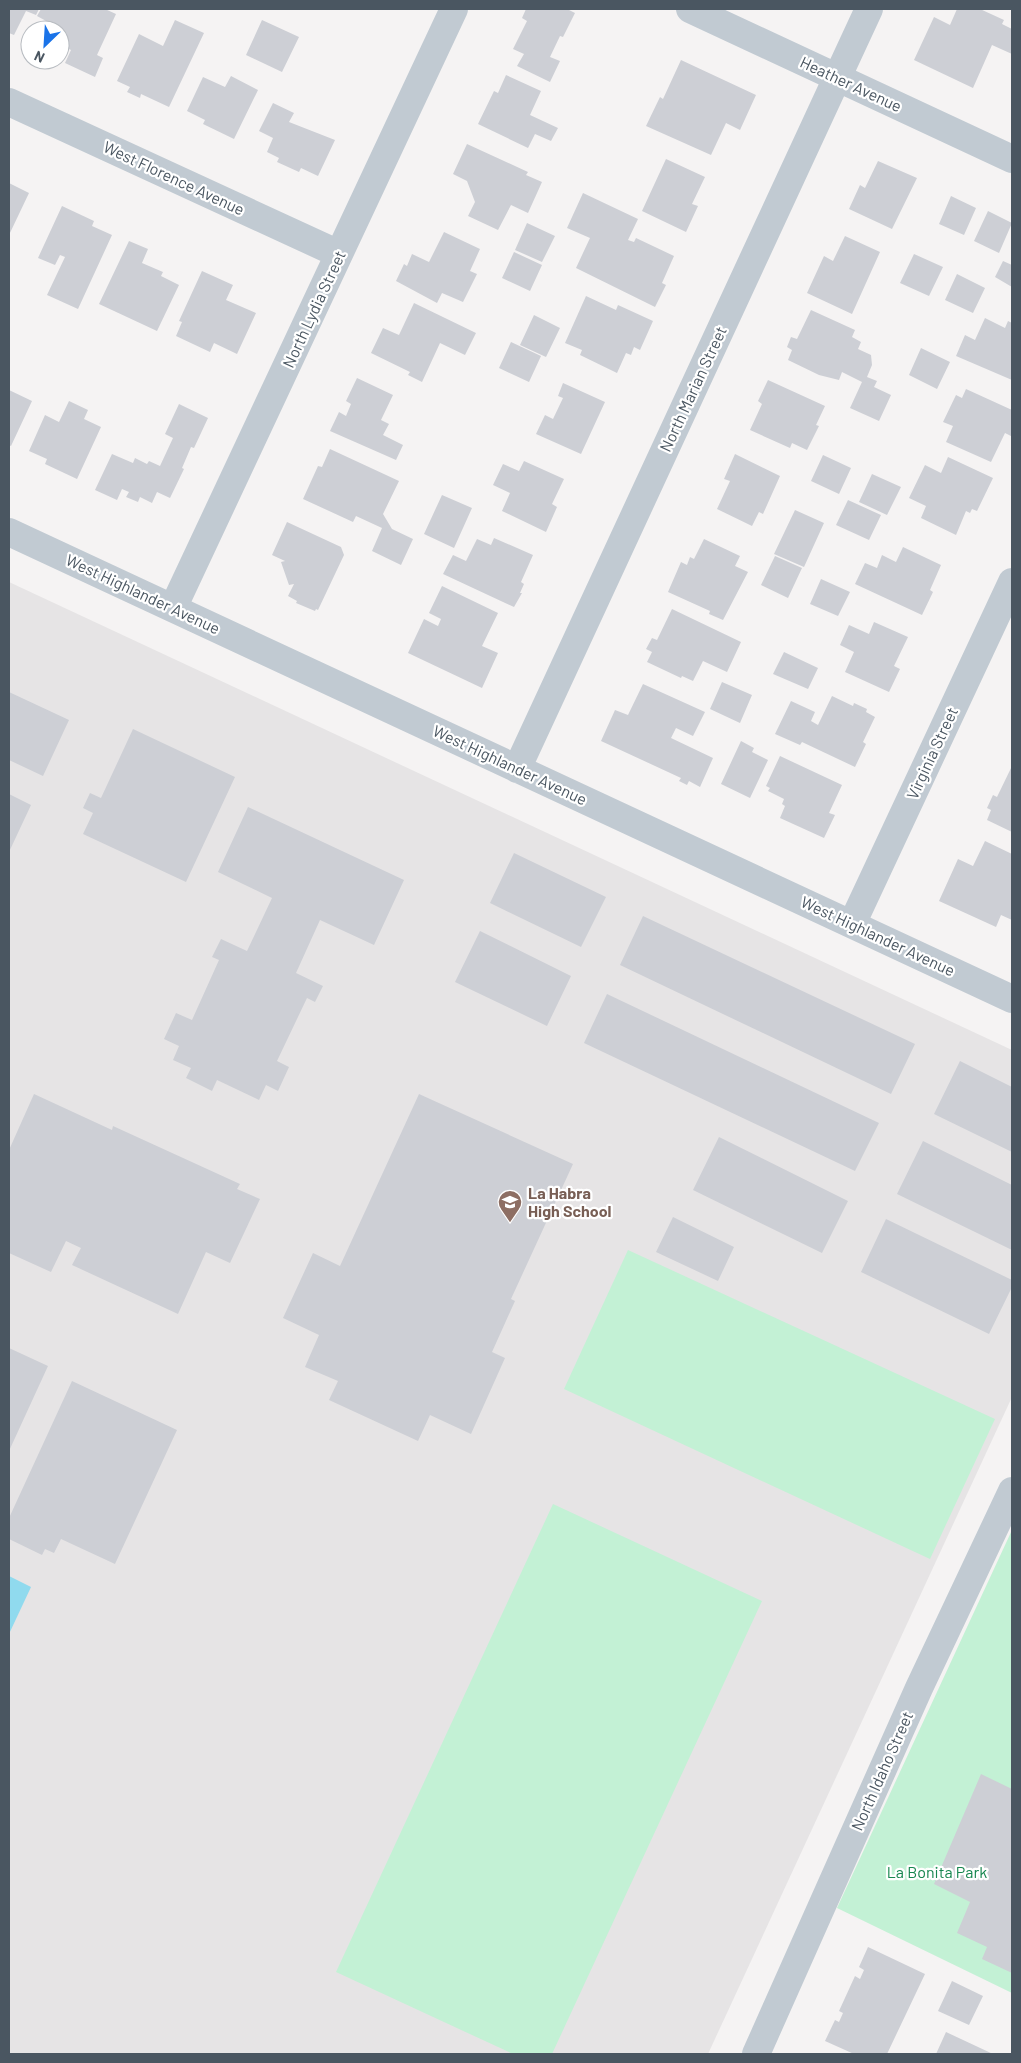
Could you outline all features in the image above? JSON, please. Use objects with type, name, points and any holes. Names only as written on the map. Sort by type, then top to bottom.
[{"type":"street","name":"North Lydia Street","points":[[173,608],[454,9]]},
{"type":"street","name":"Heather Avenue","points":[[690,9],[1012,159]]},
{"type":"street","name":"North Marian Street","points":[[517,769],[869,9]]},
{"type":"street","name":"West Florence Avenue","points":[[9,102],[340,254]]},
{"type":"street","name":"West Highlander Avenue","points":[[9,532],[1012,999]]},
{"type":"street","name":"Virginia Street","points":[[852,924],[1012,582]]},
{"type":"street","name":"North Idaho Street","points":[[756,2054],[919,1688],[1012,1491]]},
{"type":"shaded area","name":"La Habra High School","points":[[9,582],[1012,1050],[1012,1397],[708,2054],[9,2054]]},
{"type":"green space","points":[[628,1250],[995,1419],[930,1559],[564,1389]]},
{"type":"green space","points":[[553,1504],[762,1601],[552,2054],[513,2054],[336,1972]]},
{"type":"green space","name":"La Bonita Park","points":[[1012,1530],[1012,1993],[837,1908]]},
{"type":"water","points":[[9,1576],[31,1587],[9,1634]]},
{"type":"building","points":[[9,9],[39,9],[36,15],[26,11],[14,35],[9,33]]},
{"type":"building","points":[[41,9],[105,9],[116,14],[97,55],[103,58],[95,77],[70,65],[70,20],[44,20],[37,16]]},
{"type":"building","points":[[526,9],[567,9],[575,13],[563,37],[560,36],[550,57],[560,61],[550,82],[517,66],[524,54],[513,49],[527,21],[522,18]]},
{"type":"building","points":[[957,9],[980,9],[1004,20],[1002,24],[1012,29],[1012,54],[992,45],[973,88],[914,60],[934,17],[950,25]]},
{"type":"building","points":[[175,20],[204,33],[169,107],[141,94],[140,98],[127,92],[130,87],[117,81],[139,34],[163,46]]},
{"type":"building","points":[[262,20],[299,37],[282,72],[246,55]]},
{"type":"building","points":[[681,60],[756,95],[740,130],[726,123],[711,155],[646,126],[660,97],[663,99]]},
{"type":"building","points":[[506,75],[541,91],[530,115],[558,128],[551,141],[535,134],[528,148],[478,124],[494,91],[498,93]]},
{"type":"building","points":[[231,76],[258,90],[234,139],[203,124],[205,120],[187,111],[203,77],[225,87]]},
{"type":"building","points":[[273,103],[294,113],[289,122],[335,140],[318,176],[301,168],[299,172],[277,162],[279,158],[267,152],[273,138],[259,131]]},
{"type":"building","points":[[467,144],[528,172],[526,175],[542,182],[528,213],[511,205],[498,230],[468,216],[475,202],[467,181],[453,174]]},
{"type":"building","points":[[666,159],[705,177],[692,204],[698,206],[686,232],[642,211]]},
{"type":"building","points":[[878,161],[917,178],[892,229],[849,209],[860,185],[865,188]]},
{"type":"building","points":[[9,183],[29,193],[9,235]]},
{"type":"building","points":[[583,193],[638,219],[628,240],[634,242],[636,238],[674,256],[662,283],[666,285],[655,307],[576,268],[590,238],[567,228]]},
{"type":"building","points":[[951,196],[976,208],[964,235],[939,224]]},
{"type":"building","points":[[62,206],[94,221],[92,226],[112,235],[78,309],[47,295],[65,257],[60,255],[55,265],[38,258]]},
{"type":"building","points":[[988,211],[1012,223],[999,253],[974,241]]},
{"type":"building","points":[[527,223],[555,236],[542,262],[515,250]]},
{"type":"building","points":[[444,232],[480,249],[470,271],[477,274],[463,302],[442,293],[437,303],[396,281],[404,264],[407,266],[412,254],[429,262]]},
{"type":"building","points":[[845,236],[880,252],[852,314],[807,293],[824,256],[833,261]]},
{"type":"building","points":[[129,241],[148,249],[142,263],[163,272],[161,276],[179,285],[157,331],[99,304]]},
{"type":"building","points":[[514,252],[542,265],[530,291],[502,278]]},
{"type":"building","points":[[914,254],[943,267],[929,296],[900,283]]},
{"type":"building","points":[[1003,261],[1012,265],[1012,287],[995,277]]},
{"type":"building","points":[[202,271],[233,285],[226,300],[256,313],[237,354],[214,343],[210,352],[176,336],[182,322],[179,321]]},
{"type":"building","points":[[957,274],[985,288],[973,313],[945,300]]},
{"type":"building","points":[[586,296],[616,310],[618,305],[653,321],[640,350],[634,347],[631,355],[626,353],[617,373],[580,355],[582,350],[565,343]]},
{"type":"building","points":[[414,303],[476,333],[465,355],[440,343],[422,382],[408,375],[410,372],[371,353],[383,328],[399,335]]},
{"type":"building","points":[[811,310],[855,330],[852,337],[861,342],[858,349],[871,355],[872,365],[867,377],[877,381],[874,387],[891,395],[879,421],[850,408],[862,382],[842,372],[839,380],[819,375],[788,360],[792,350],[787,347],[791,337],[797,339]]},
{"type":"building","points":[[534,315],[560,328],[546,357],[520,345]]},
{"type":"building","points":[[985,318],[1005,328],[1008,321],[1012,323],[1012,380],[956,356],[965,335],[975,340]]},
{"type":"building","points":[[511,342],[541,356],[529,382],[499,368]]},
{"type":"building","points":[[921,348],[950,362],[937,389],[909,375]]},
{"type":"building","points":[[357,378],[393,395],[381,420],[389,424],[383,435],[403,445],[396,460],[330,431],[339,412],[346,416],[351,404],[346,401]]},
{"type":"building","points":[[768,380],[825,406],[816,425],[819,426],[807,450],[792,443],[790,448],[750,430],[762,404],[758,401]]},
{"type":"building","points":[[563,383],[605,402],[581,454],[536,434],[545,415],[553,419],[563,398],[558,396]]},
{"type":"building","points":[[966,389],[1012,410],[1011,436],[1005,433],[991,462],[946,442],[953,426],[943,422],[956,395],[962,398]]},
{"type":"building","points":[[9,390],[32,401],[11,446],[9,445]]},
{"type":"building","points":[[69,401],[88,410],[84,419],[101,427],[77,479],[45,464],[47,459],[29,451],[45,415],[59,422]]},
{"type":"building","points":[[179,404],[208,418],[194,448],[191,447],[182,468],[184,469],[170,498],[157,492],[152,503],[140,497],[138,502],[126,497],[129,492],[122,489],[117,500],[95,490],[112,454],[133,463],[135,458],[147,464],[149,461],[160,466],[173,438],[165,434]]},
{"type":"building","points":[[330,449],[399,481],[383,514],[392,529],[413,539],[401,565],[372,551],[382,528],[356,516],[353,522],[303,499],[318,466],[322,467]]},
{"type":"building","points":[[735,454],[780,476],[763,514],[759,512],[752,526],[717,509],[730,481],[724,479]]},
{"type":"building","points":[[823,455],[851,468],[839,494],[811,481]]},
{"type":"building","points":[[948,457],[993,478],[977,511],[972,509],[970,513],[966,511],[956,535],[921,518],[926,506],[909,498],[925,465],[941,473]]},
{"type":"building","points":[[524,461],[564,479],[552,504],[557,507],[546,532],[502,511],[510,493],[493,485],[503,464],[519,471]]},
{"type":"building","points":[[872,474],[901,487],[887,515],[859,502]]},
{"type":"building","points":[[442,495],[472,508],[454,548],[424,534]]},
{"type":"building","points":[[848,500],[881,515],[869,540],[836,525]]},
{"type":"building","points":[[795,510],[824,523],[804,567],[774,554]]},
{"type":"building","points":[[287,522],[341,547],[344,555],[318,610],[316,609],[315,611],[296,603],[297,601],[288,596],[294,584],[289,585],[281,562],[285,561],[272,555]]},
{"type":"building","points":[[494,538],[533,555],[521,582],[524,584],[520,593],[522,593],[514,607],[443,574],[453,555],[466,561],[477,539],[491,545]]},
{"type":"building","points":[[704,539],[740,556],[735,566],[748,572],[723,620],[709,614],[710,611],[668,592],[681,562],[687,565],[690,557],[694,559]]},
{"type":"building","points":[[903,547],[941,565],[930,590],[933,592],[922,615],[855,584],[865,563],[877,568],[882,555],[896,562]]},
{"type":"building","points":[[775,556],[802,568],[788,598],[761,585]]},
{"type":"building","points":[[821,579],[850,592],[838,616],[810,604]]},
{"type":"building","points":[[442,586],[498,613],[482,646],[498,653],[482,688],[408,653],[424,619],[438,626],[441,619],[429,613]]},
{"type":"building","points":[[672,609],[741,642],[727,672],[703,661],[693,681],[682,676],[681,678],[647,662],[652,652],[646,649],[652,638],[657,640]]},
{"type":"building","points":[[874,622],[908,637],[894,666],[900,669],[889,692],[845,672],[854,652],[840,645],[849,625],[869,634]]},
{"type":"building","points":[[784,652],[818,668],[808,689],[773,674]]},
{"type":"building","points":[[722,682],[752,695],[740,723],[710,709]]},
{"type":"building","points":[[643,684],[705,712],[693,736],[676,728],[671,738],[713,758],[700,787],[689,781],[687,785],[679,781],[681,778],[601,741],[615,710],[628,715]]},
{"type":"building","points":[[9,692],[69,720],[43,776],[9,760]]},
{"type":"building","points":[[832,696],[853,706],[854,703],[867,709],[866,712],[875,717],[863,742],[866,744],[855,767],[802,742],[800,745],[775,734],[791,701],[815,712],[811,721],[818,725]]},
{"type":"building","points":[[133,729],[235,777],[186,882],[83,834],[93,813],[83,808],[90,793],[101,798]]},
{"type":"building","points":[[741,741],[754,748],[752,752],[768,760],[750,798],[721,784]]},
{"type":"building","points":[[780,756],[842,785],[829,813],[835,815],[824,838],[780,818],[785,806],[782,804],[784,799],[768,791],[770,788],[766,786]]},
{"type":"building","points":[[1012,766],[1012,832],[987,820],[991,810],[987,808],[993,795],[997,797]]},
{"type":"building","points":[[9,794],[31,805],[9,852]]},
{"type":"building","points":[[248,807],[404,880],[374,945],[320,920],[296,973],[323,986],[315,1002],[307,998],[277,1061],[289,1067],[278,1091],[266,1085],[259,1100],[217,1080],[212,1091],[186,1078],[191,1068],[173,1060],[179,1046],[164,1039],[176,1013],[192,1020],[219,960],[212,957],[221,939],[247,951],[272,898],[218,872]]},
{"type":"building","points":[[985,841],[1012,854],[1012,920],[1001,915],[996,927],[939,901],[958,859],[973,866]]},
{"type":"building","points":[[514,853],[606,897],[581,947],[490,903]]},
{"type":"building","points":[[643,916],[915,1044],[891,1094],[620,965]]},
{"type":"building","points":[[480,931],[571,976],[547,1026],[455,982]]},
{"type":"building","points":[[607,994],[879,1123],[855,1171],[584,1043]]},
{"type":"building","points":[[960,1061],[1012,1087],[1012,1152],[934,1114]]},
{"type":"building","points":[[34,1094],[112,1130],[113,1126],[240,1184],[237,1189],[260,1199],[230,1263],[206,1252],[178,1314],[72,1265],[81,1248],[66,1241],[51,1272],[9,1253],[9,1150]]},
{"type":"building","points":[[419,1094],[573,1164],[511,1299],[515,1301],[492,1352],[505,1358],[471,1434],[430,1415],[418,1441],[329,1400],[338,1381],[305,1367],[319,1335],[283,1318],[313,1253],[340,1266]]},
{"type":"building","points":[[719,1137],[848,1201],[822,1253],[693,1190]]},
{"type":"building","points":[[923,1141],[1012,1185],[1012,1250],[897,1194]]},
{"type":"building","points":[[673,1217],[734,1247],[718,1281],[656,1252]]},
{"type":"building","points":[[886,1219],[1012,1280],[1012,1287],[989,1334],[861,1272]]},
{"type":"building","points":[[9,1348],[48,1366],[9,1451]]},
{"type":"building","points":[[72,1381],[177,1430],[115,1564],[61,1539],[54,1553],[45,1549],[42,1555],[9,1539],[9,1518]]},
{"type":"building","points":[[981,1774],[1012,1789],[1012,1973],[982,1959],[987,1947],[957,1933],[970,1902],[934,1884]]},
{"type":"building","points":[[868,1947],[925,1974],[887,2054],[854,2054],[825,2041],[835,2020],[839,2022],[843,2013],[839,2011],[855,1976],[860,1979],[864,1970],[859,1967]]},
{"type":"building","points":[[952,1981],[983,1996],[969,2025],[938,2011]]},
{"type":"building","points":[[946,2032],[993,2054],[936,2054]]},
{"type":"place","name":"La Habra High School","points":[[510,1223]]}]
